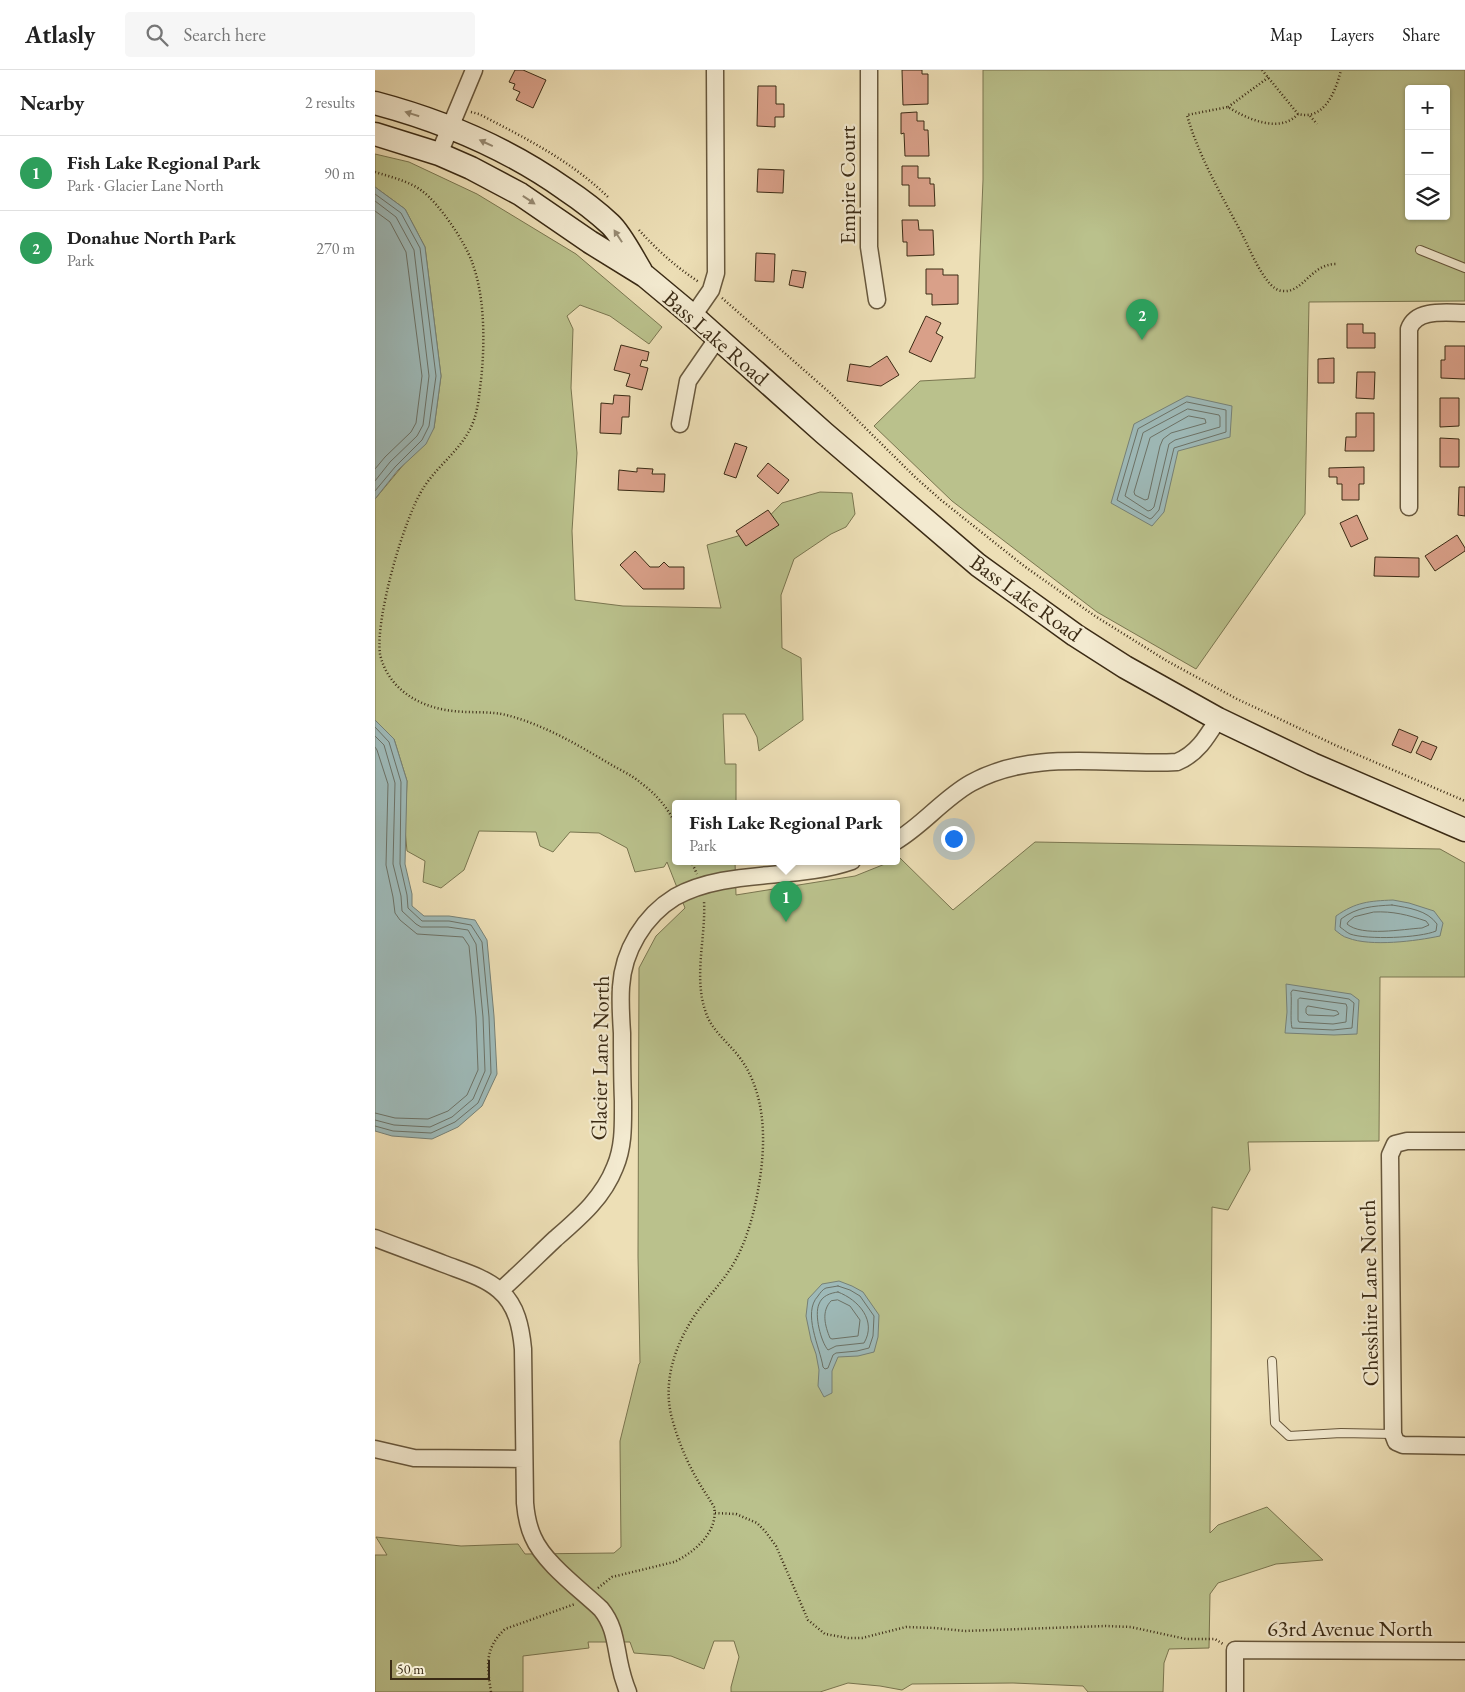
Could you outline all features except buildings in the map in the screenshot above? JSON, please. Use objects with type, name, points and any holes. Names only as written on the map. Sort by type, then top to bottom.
[{"type":"main road","name":"Bass Lake Road","points":[[375,103],[449,126],[535,168],[582,201],[611,225],[645,276]]},
{"type":"main road","name":"Bass Lake Road","points":[[375,134],[439,154],[471,168],[520,194],[590,242],[645,276],[978,565],[1083,640],[1125,667],[1218,719],[1312,764],[1465,830]]},
{"type":"street","points":[[439,154],[449,126],[474,70]]},
{"type":"street","points":[[693,316],[711,290],[716,273],[715,70]]},
{"type":"street","name":"Empire Court","points":[[869,70],[869,248],[877,300]]},
{"type":"street","points":[[1409,507],[1409,329],[1411,323],[1424,314],[1465,313]]},
{"type":"street","points":[[680,424],[688,381],[717,339]]},
{"type":"street","points":[[900,838],[945,801],[971,783],[1001,770],[1031,763],[1177,762],[1186,759],[1195,752],[1218,719]]},
{"type":"street","name":"Glacier Lane North","points":[[500,1291],[587,1210],[604,1188],[615,1168],[621,1149],[623,1125],[621,988],[624,965],[632,944],[643,927],[659,908],[674,898],[701,886],[724,881],[815,870],[835,865]]},
{"type":"street","name":"Chesshire Lane North","points":[[1394,1438],[1390,1155],[1395,1144],[1407,1141],[1465,1141]]},
{"type":"street","points":[[375,1238],[485,1281],[500,1291],[514,1310],[521,1328],[523,1349],[525,1503],[527,1522],[533,1539],[543,1555],[601,1609],[608,1618],[614,1632],[619,1662],[628,1692]]},
{"type":"street","points":[[1394,1438],[1403,1445],[1465,1446]]},
{"type":"street","points":[[375,1449],[414,1458],[524,1459]]},
{"type":"street","points":[[1235,1650],[1235,1692]]},
{"type":"street","name":"63rd Avenue North","points":[[1235,1650],[1465,1651]]},
{"type":"lane","points":[[1420,250],[1465,268]]},
{"type":"lane","points":[[1272,1361],[1275,1424],[1289,1436],[1341,1433],[1394,1438]]},
{"type":"path","points":[[1262,70],[1298,114],[1310,116],[1317,124]]},
{"type":"path","points":[[1310,116],[1327,104],[1332,97],[1341,70]]},
{"type":"path","points":[[1269,77],[1228,107],[1187,115],[1191,129],[1215,182],[1255,259],[1275,288],[1281,291],[1291,291],[1320,267],[1336,264]]},
{"type":"path","points":[[1228,107],[1242,116],[1266,122],[1284,122],[1294,119],[1298,114]]},
{"type":"path","points":[[479,114],[558,157],[589,180],[609,199]]},
{"type":"path","points":[[375,172],[422,190],[442,212],[466,248],[477,279],[484,346],[479,401],[473,423],[461,443],[422,489],[404,532],[389,579],[380,621],[379,642],[380,655],[387,673],[399,690],[419,702],[434,708],[447,711],[508,715],[562,736],[640,782],[666,807],[672,818]]},
{"type":"path","points":[[635,226],[673,264],[725,301],[829,392],[941,500],[1024,566],[1095,616],[1167,661],[1237,699],[1335,746],[1465,801]]},
{"type":"path","points":[[693,865],[698,878]]},
{"type":"path","points":[[594,1591],[612,1577],[682,1559],[710,1531],[715,1513],[711,1501],[687,1460],[672,1420],[669,1397],[670,1374],[676,1350],[689,1325],[719,1286],[737,1259],[743,1245],[758,1190],[763,1152],[763,1134],[759,1101],[751,1077],[740,1057],[713,1026],[701,996],[703,895]]},
{"type":"path","points":[[715,1513],[736,1514],[757,1523],[765,1531],[776,1546],[808,1620],[825,1634],[848,1638],[862,1638],[906,1627],[965,1631],[1106,1626],[1131,1627],[1186,1639],[1215,1640],[1235,1650]]},
{"type":"path","points":[[491,1692],[487,1666],[488,1654],[496,1638],[505,1630],[580,1602]]},
{"type":"green space","points":[[983,70],[1465,70],[1465,301],[1309,302],[1305,514],[1196,669],[1097,612],[952,501],[874,426],[920,381],[975,378],[983,180]]},
{"type":"green space","points":[[375,154],[409,162],[477,194],[576,254],[662,327],[649,344],[610,316],[580,305],[567,316],[573,329],[571,388],[577,453],[572,531],[575,600],[623,606],[721,608],[707,545],[755,531],[782,503],[820,492],[852,493],[855,514],[846,527],[831,534],[794,559],[781,595],[782,648],[801,658],[803,720],[759,751],[757,737],[745,714],[723,714],[725,764],[736,764],[736,800],[672,800],[672,865],[735,865],[736,895],[855,876],[882,865],[900,865],[900,858],[953,910],[1035,842],[1440,849],[1465,863],[1465,977],[1380,977],[1379,1141],[1248,1142],[1250,1170],[1228,1210],[1212,1207],[1210,1533],[1218,1525],[1267,1507],[1323,1560],[1276,1564],[1218,1583],[1210,1594],[1209,1648],[1169,1649],[1164,1663],[1163,1692],[1088,1692],[1083,1686],[1013,1683],[912,1684],[902,1690],[848,1683],[820,1692],[731,1692],[739,1657],[734,1641],[714,1641],[704,1669],[671,1656],[634,1653],[630,1642],[588,1642],[589,1648],[523,1656],[523,1692],[375,1692],[375,1555],[387,1555],[376,1537],[461,1546],[518,1544],[525,1554],[614,1553],[621,1547],[620,1441],[640,1363],[638,1256],[639,968],[656,936],[685,908],[667,862],[664,867],[635,872],[627,848],[599,833],[570,832],[553,852],[540,846],[536,832],[479,831],[464,870],[441,888],[423,882],[425,861],[407,851],[405,830],[407,781],[394,739],[375,720],[375,499],[434,428],[441,376],[425,247],[405,209],[375,187]]},
{"type":"water","points":[[375,187],[405,209],[425,247],[441,376],[434,428],[426,444],[398,470],[375,499]]},
{"type":"water","points":[[1187,396],[1232,406],[1230,437],[1178,451],[1164,512],[1152,526],[1111,503],[1134,424]]},
{"type":"water","points":[[375,720],[394,739],[407,781],[405,864],[412,894],[412,906],[424,916],[449,916],[475,920],[487,940],[497,1074],[482,1106],[458,1127],[432,1139],[392,1136],[375,1131]]},
{"type":"water","points":[[1393,900],[1434,911],[1443,923],[1440,936],[1381,943],[1358,941],[1341,935],[1335,930],[1336,916],[1350,908],[1370,902]]},
{"type":"water","points":[[1286,984],[1351,994],[1359,1000],[1357,1034],[1285,1033],[1287,1012]]},
{"type":"water","points":[[839,1281],[863,1292],[879,1315],[878,1337],[874,1352],[858,1356],[838,1357],[832,1371],[832,1393],[824,1397],[818,1386],[819,1370],[806,1316],[808,1299],[822,1284]]},
{"type":"place","name":"Donahue North Park","points":[[1142,340]]},
{"type":"place","name":"Fish Lake Regional Park","points":[[786,922]]}]
